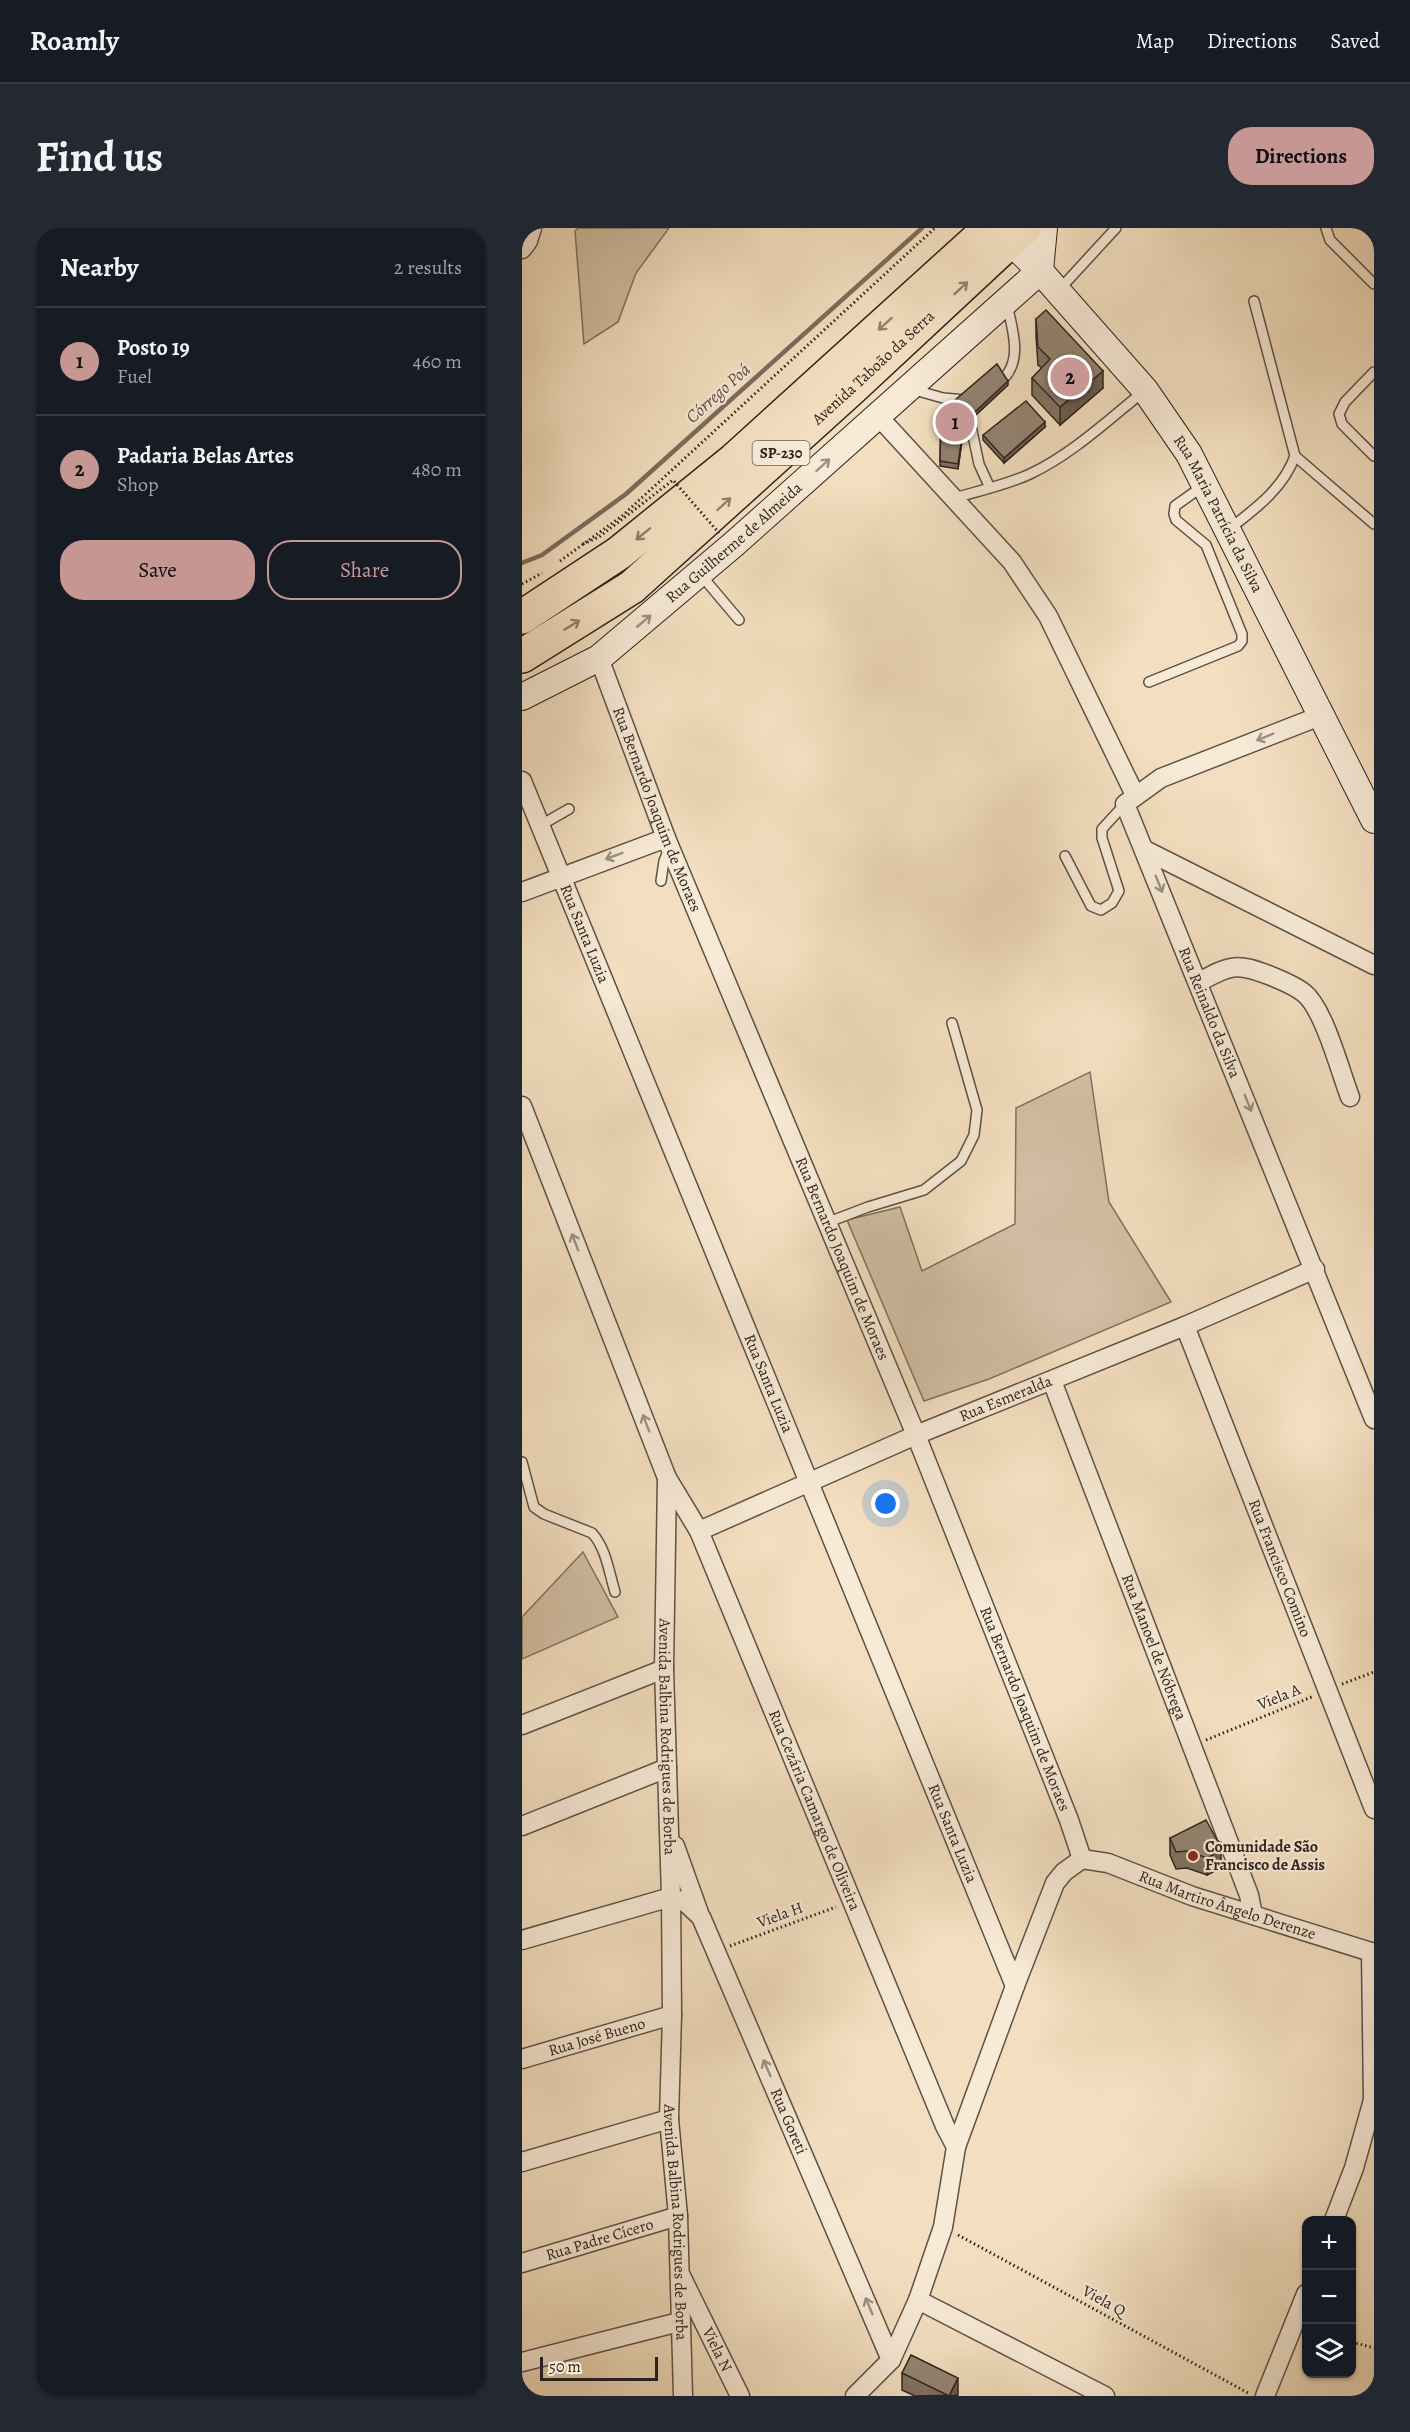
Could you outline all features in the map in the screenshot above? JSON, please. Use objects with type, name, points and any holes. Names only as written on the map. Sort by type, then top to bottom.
[{"type":"highway","name":"Avenida Taboão da Serra","points":[[522,656],[632,587],[842,380],[1009,231]]},
{"type":"highway","name":"Avenida Taboão da Serra","points":[[522,617],[619,553],[734,460],[842,380]]},
{"type":"street","points":[[522,249],[528,241],[532,228]]},
{"type":"street","points":[[1040,271],[1044,228]]},
{"type":"street","name":"Rua Maria Patrícia da Silva","points":[[1009,231],[1057,291],[1145,390],[1189,454],[1374,820]]},
{"type":"street","name":"Rua Guilherme de Almeida","points":[[522,697],[599,658],[699,574],[1040,271]]},
{"type":"street","points":[[842,380],[878,416]]},
{"type":"street","name":"Rua Reinaldo da Silva","points":[[878,416],[1012,562],[1048,616],[1130,799],[1145,850],[1374,1419]]},
{"type":"street","name":"Rua Bernardo Joaquim de Moraes","points":[[599,658],[668,842],[916,1435],[1069,1820],[1082,1859]]},
{"type":"street","points":[[1130,799],[1161,778],[1320,716]]},
{"type":"street","name":"Rua Santa Luzia","points":[[522,781],[542,825],[808,1483],[1015,1986]]},
{"type":"street","points":[[522,892],[562,875],[668,842]]},
{"type":"street","points":[[1145,850],[1374,965]]},
{"type":"street","points":[[1199,982],[1224,969],[1239,965],[1292,984],[1305,993],[1319,1013],[1350,1097]]},
{"type":"street","name":"Avenida Balbina Rodrigues de Borba","points":[[522,1106],[668,1478],[663,1669],[671,1897],[672,2015],[669,2119],[678,2216],[682,2396]]},
{"type":"street","name":"Rua Esmeralda","points":[[699,1531],[916,1435],[1185,1326],[1315,1269]]},
{"type":"street","name":"Rua Francisco Comino","points":[[1185,1326],[1374,1809]]},
{"type":"street","name":"Rua Manoel de Nóbrega","points":[[1052,1381],[1250,1895],[1253,1915]]},
{"type":"street","name":"Rua Cezária Camargo de Oliveira","points":[[668,1478],[699,1531],[851,1901],[945,2126],[956,2147]]},
{"type":"street","points":[[522,1725],[663,1669]]},
{"type":"street","points":[[522,1826],[667,1768]]},
{"type":"street","points":[[669,1830],[701,1917]]},
{"type":"street","points":[[855,2396],[891,2360],[918,2300],[943,2227],[956,2147],[1015,1986],[1055,1883],[1064,1872],[1082,1859]]},
{"type":"street","name":"Rua Martiro Ângelo Derenze","points":[[1082,1859],[1108,1863],[1192,1896],[1372,1953]]},
{"type":"street","points":[[522,1940],[671,1897]]},
{"type":"street","name":"Rua Goreti","points":[[671,1897],[686,1903],[701,1917],[891,2360]]},
{"type":"street","points":[[1336,2216],[1354,2168],[1373,2100],[1372,1953]]},
{"type":"street","name":"Rua José Bueno","points":[[522,2059],[672,2015]]},
{"type":"street","points":[[522,2162],[669,2119]]},
{"type":"street","name":"Rua Padre Cícero","points":[[522,2263],[678,2216]]},
{"type":"street","name":"Viela N","points":[[679,2272],[740,2396]]},
{"type":"street","points":[[918,2300],[1105,2396]]},
{"type":"street","points":[[1265,2396],[1302,2304]]},
{"type":"street","points":[[522,2362],[679,2322]]},
{"type":"lane","points":[[1057,291],[1116,228]]},
{"type":"lane","points":[[1326,228],[1330,240],[1374,284]]},
{"type":"lane","points":[[1227,530],[1273,493],[1289,472],[1294,456],[1254,301]]},
{"type":"lane","points":[[988,392],[1006,378],[1017,346],[1006,302]]},
{"type":"lane","points":[[1374,372],[1345,402],[1339,414],[1342,424],[1374,456]]},
{"type":"lane","points":[[909,389],[943,398],[969,399],[979,464],[990,488]]},
{"type":"lane","points":[[954,498],[1029,474],[1090,436],[1145,390]]},
{"type":"lane","points":[[1294,456],[1374,524]]},
{"type":"lane","points":[[1149,682],[1238,646],[1242,641],[1242,634],[1206,545],[1176,519],[1174,514],[1175,506],[1205,485]]},
{"type":"lane","points":[[699,574],[739,620]]},
{"type":"lane","points":[[1065,856],[1090,906],[1101,910],[1112,903],[1119,891],[1102,838],[1102,829],[1130,799]]},
{"type":"lane","points":[[542,825],[568,808]]},
{"type":"lane","points":[[661,881],[668,842]]},
{"type":"lane","points":[[826,1223],[924,1190],[961,1161],[974,1135],[977,1110],[952,1023]]},
{"type":"lane","points":[[522,1462],[534,1507],[544,1514],[592,1533],[603,1549],[615,1592]]},
{"type":"path","points":[[555,564],[622,516],[935,228]]},
{"type":"path","points":[[583,544],[599,537],[672,480],[719,533]]},
{"type":"path","points":[[522,584],[546,571]]},
{"type":"path","name":"Viela A","points":[[1193,1745],[1374,1672]]},
{"type":"path","name":"Viela H","points":[[717,1951],[851,1901]]},
{"type":"path","name":"Viela Q","points":[[943,2227],[1253,2396]]},
{"type":"path","points":[[1356,2343],[1374,2348]]},
{"type":"shaded area","points":[[578,228],[669,228],[636,273],[618,322],[584,344],[575,231]]},
{"type":"shaded area","points":[[1090,1072],[1109,1202],[1171,1302],[989,1379],[924,1401],[847,1220],[900,1207],[922,1271],[1015,1224],[1016,1108]]},
{"type":"shaded area","points":[[583,1552],[618,1617],[522,1659],[522,1617]]},
{"type":"building","points":[[1046,310],[1103,371],[1060,407],[1032,378],[1050,359],[1038,347],[1036,319]]},
{"type":"building","points":[[997,364],[1008,381],[964,422],[958,464],[940,461],[941,412]]},
{"type":"building","points":[[1026,401],[1045,422],[1004,458],[983,435]]},
{"type":"building","points":[[1206,1820],[1221,1843],[1213,1855],[1207,1858],[1187,1851],[1176,1852],[1170,1838]]},
{"type":"building","points":[[911,2355],[958,2378],[949,2396],[902,2373]]},
{"type":"waterway","name":"Córrego Poá","points":[[522,563],[542,555],[626,494],[922,228]]},
{"type":"place","name":"Padaria Belas Artes","points":[[1070,377]]},
{"type":"place","name":"Posto 19","points":[[955,422]]},
{"type":"place","name":"Comunidade São Francisco de Assis","points":[[1193,1856]]}]
